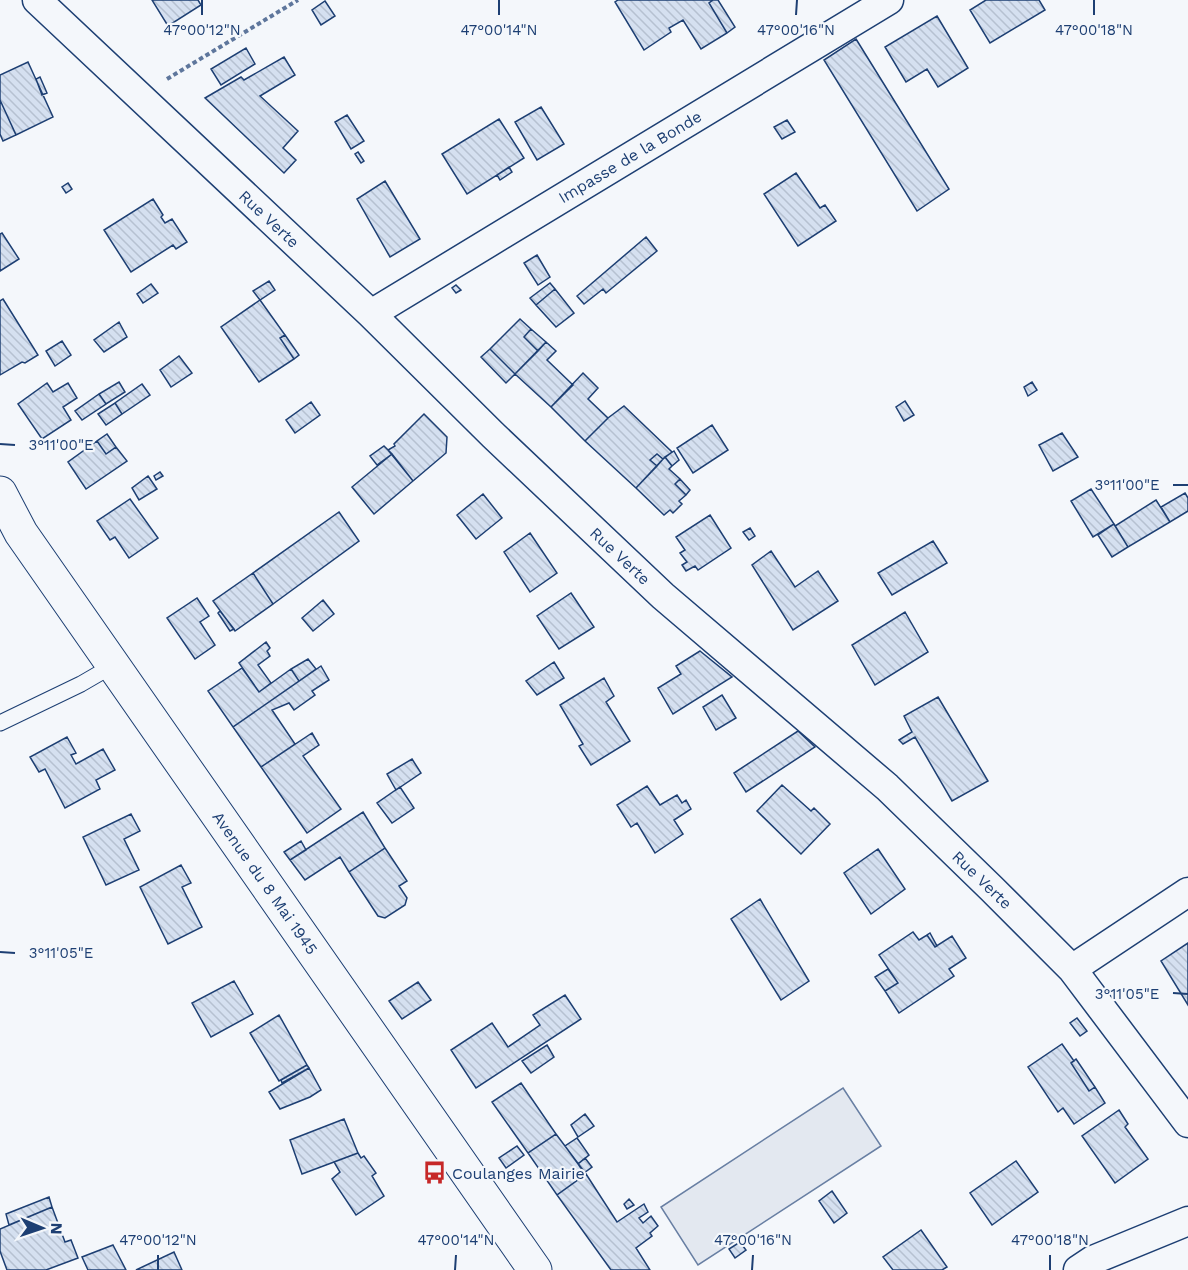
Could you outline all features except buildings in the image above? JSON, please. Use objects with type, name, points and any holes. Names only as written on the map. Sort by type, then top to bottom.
[{"type":"main road","name":"Avenue du 8 Mai 1945","points":[[0,493],[21,533],[112,666],[535,1270]]},
{"type":"street","name":"Rue Verte","points":[[36,0],[371,314],[493,435],[663,596],[887,787],[1072,969],[1188,1123]]},
{"type":"street","name":"Impasse de la Bonde","points":[[371,314],[889,0]]},
{"type":"street","points":[[1072,969],[1188,892]]},
{"type":"street","points":[[1078,1270],[1093,1260],[1188,1221]]},
{"type":"lane","points":[[0,723],[81,684],[112,666]]},
{"type":"path","points":[[138,97],[298,0]]},
{"type":"shaded area","points":[[843,1088],[881,1146],[698,1265],[661,1207]]},
{"type":"place","name":"Coulanges Mairie","points":[[434,1173]]}]
